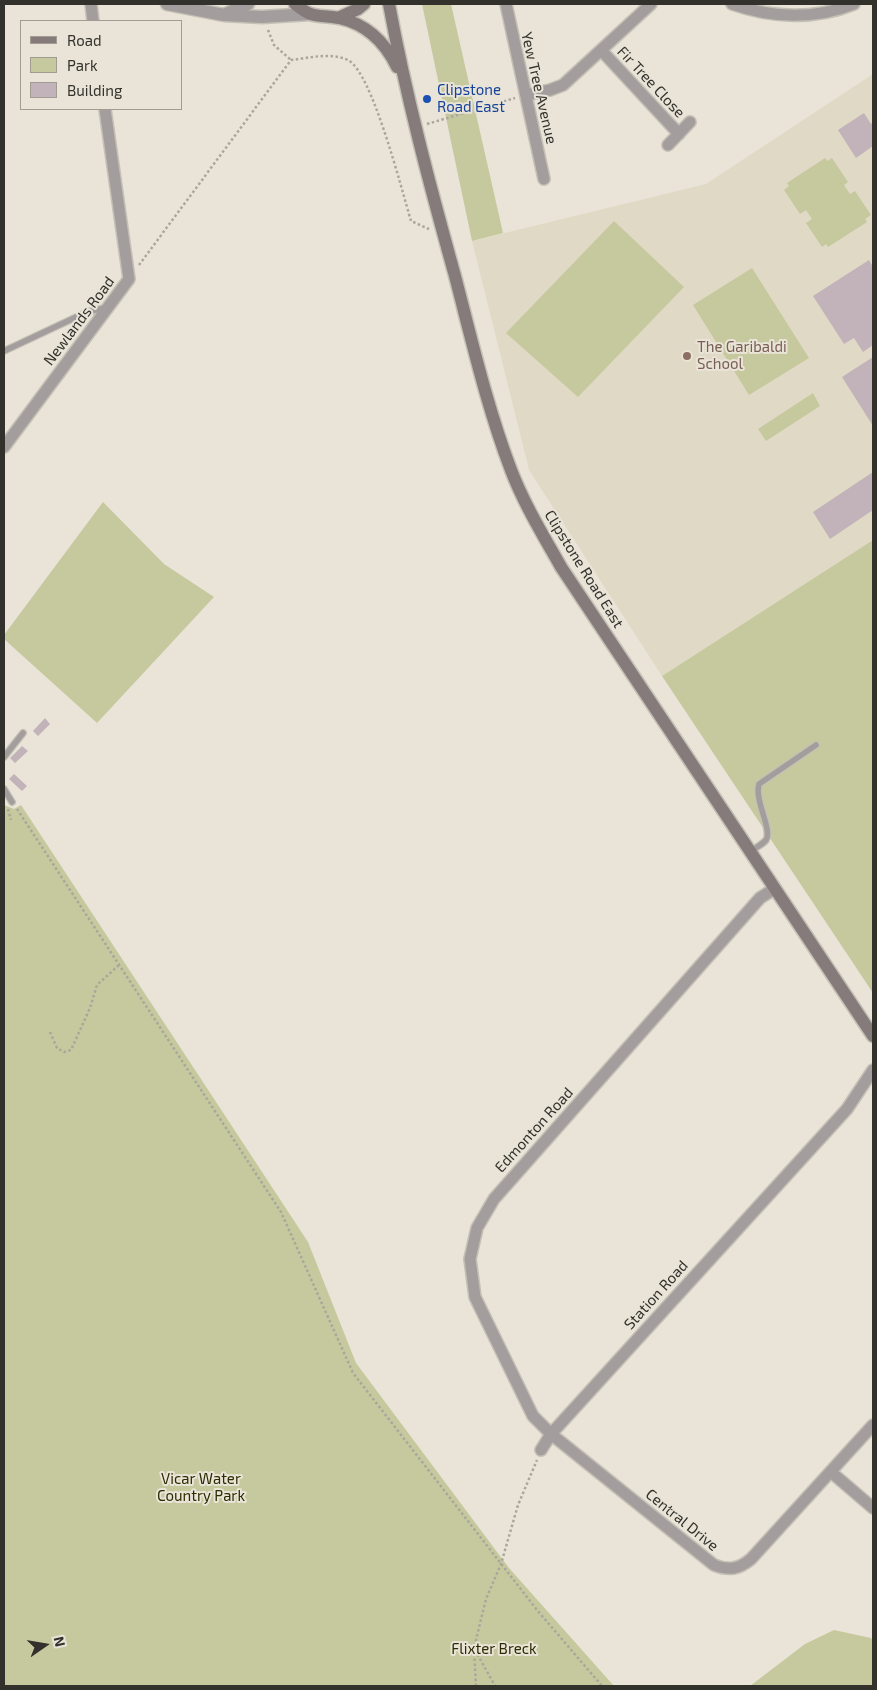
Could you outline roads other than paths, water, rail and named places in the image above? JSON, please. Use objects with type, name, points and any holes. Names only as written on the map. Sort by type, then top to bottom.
[{"type":"main road","name":"Clipstone Road East","points":[[295,4],[319,18],[338,18],[360,25],[376,36],[390,53],[403,78]]},
{"type":"main road","points":[[338,18],[358,9],[364,4]]},
{"type":"main road","name":"Clipstone Road East","points":[[389,4],[403,78],[415,127],[495,423],[511,470],[531,513],[561,567],[873,1036]]},
{"type":"street","points":[[91,4],[94,20]]},
{"type":"street","points":[[167,4],[224,15],[262,17],[310,14]]},
{"type":"street","points":[[224,15],[248,4]]},
{"type":"street","name":"Yew Tree Avenue","points":[[506,4],[544,179]]},
{"type":"street","points":[[526,95],[550,90],[564,84],[651,4]]},
{"type":"street","points":[[732,4],[761,12],[790,16],[842,9],[854,4]]},
{"type":"street","name":"Fir Tree Close","points":[[601,50],[679,134]]},
{"type":"street","name":"Newlands Road","points":[[4,447],[129,279],[106,110]]},
{"type":"street","name":"Fir Tree Close","points":[[668,145],[690,122]]},
{"type":"street","name":"Edmonton Road","points":[[552,1434],[533,1416],[475,1298],[470,1259],[477,1228],[494,1198],[760,898],[774,889]]},
{"type":"street","name":"Station Road","points":[[541,1450],[552,1434],[847,1109],[873,1070]]},
{"type":"street","name":"Central Drive","points":[[552,1434],[714,1565],[724,1569],[734,1569],[751,1559],[873,1424]]},
{"type":"street","points":[[831,1472],[873,1508]]},
{"type":"lane","points":[[4,351],[87,312],[109,307]]},
{"type":"lane","points":[[4,758],[23,733]]},
{"type":"lane","points":[[750,852],[767,839],[768,834],[759,803],[757,791],[759,784],[816,745]]},
{"type":"lane","points":[[4,789],[12,802]]},
{"type":"place","name":"Clipstone Road East","points":[[427,99]]},
{"type":"place","name":"The Garibaldi School","points":[[687,356]]},
{"type":"park label","name":"Vicar Water Country Park","points":[[201,1488]]},
{"type":"park label","name":"Flixter Breck","points":[[494,1649]]}]
